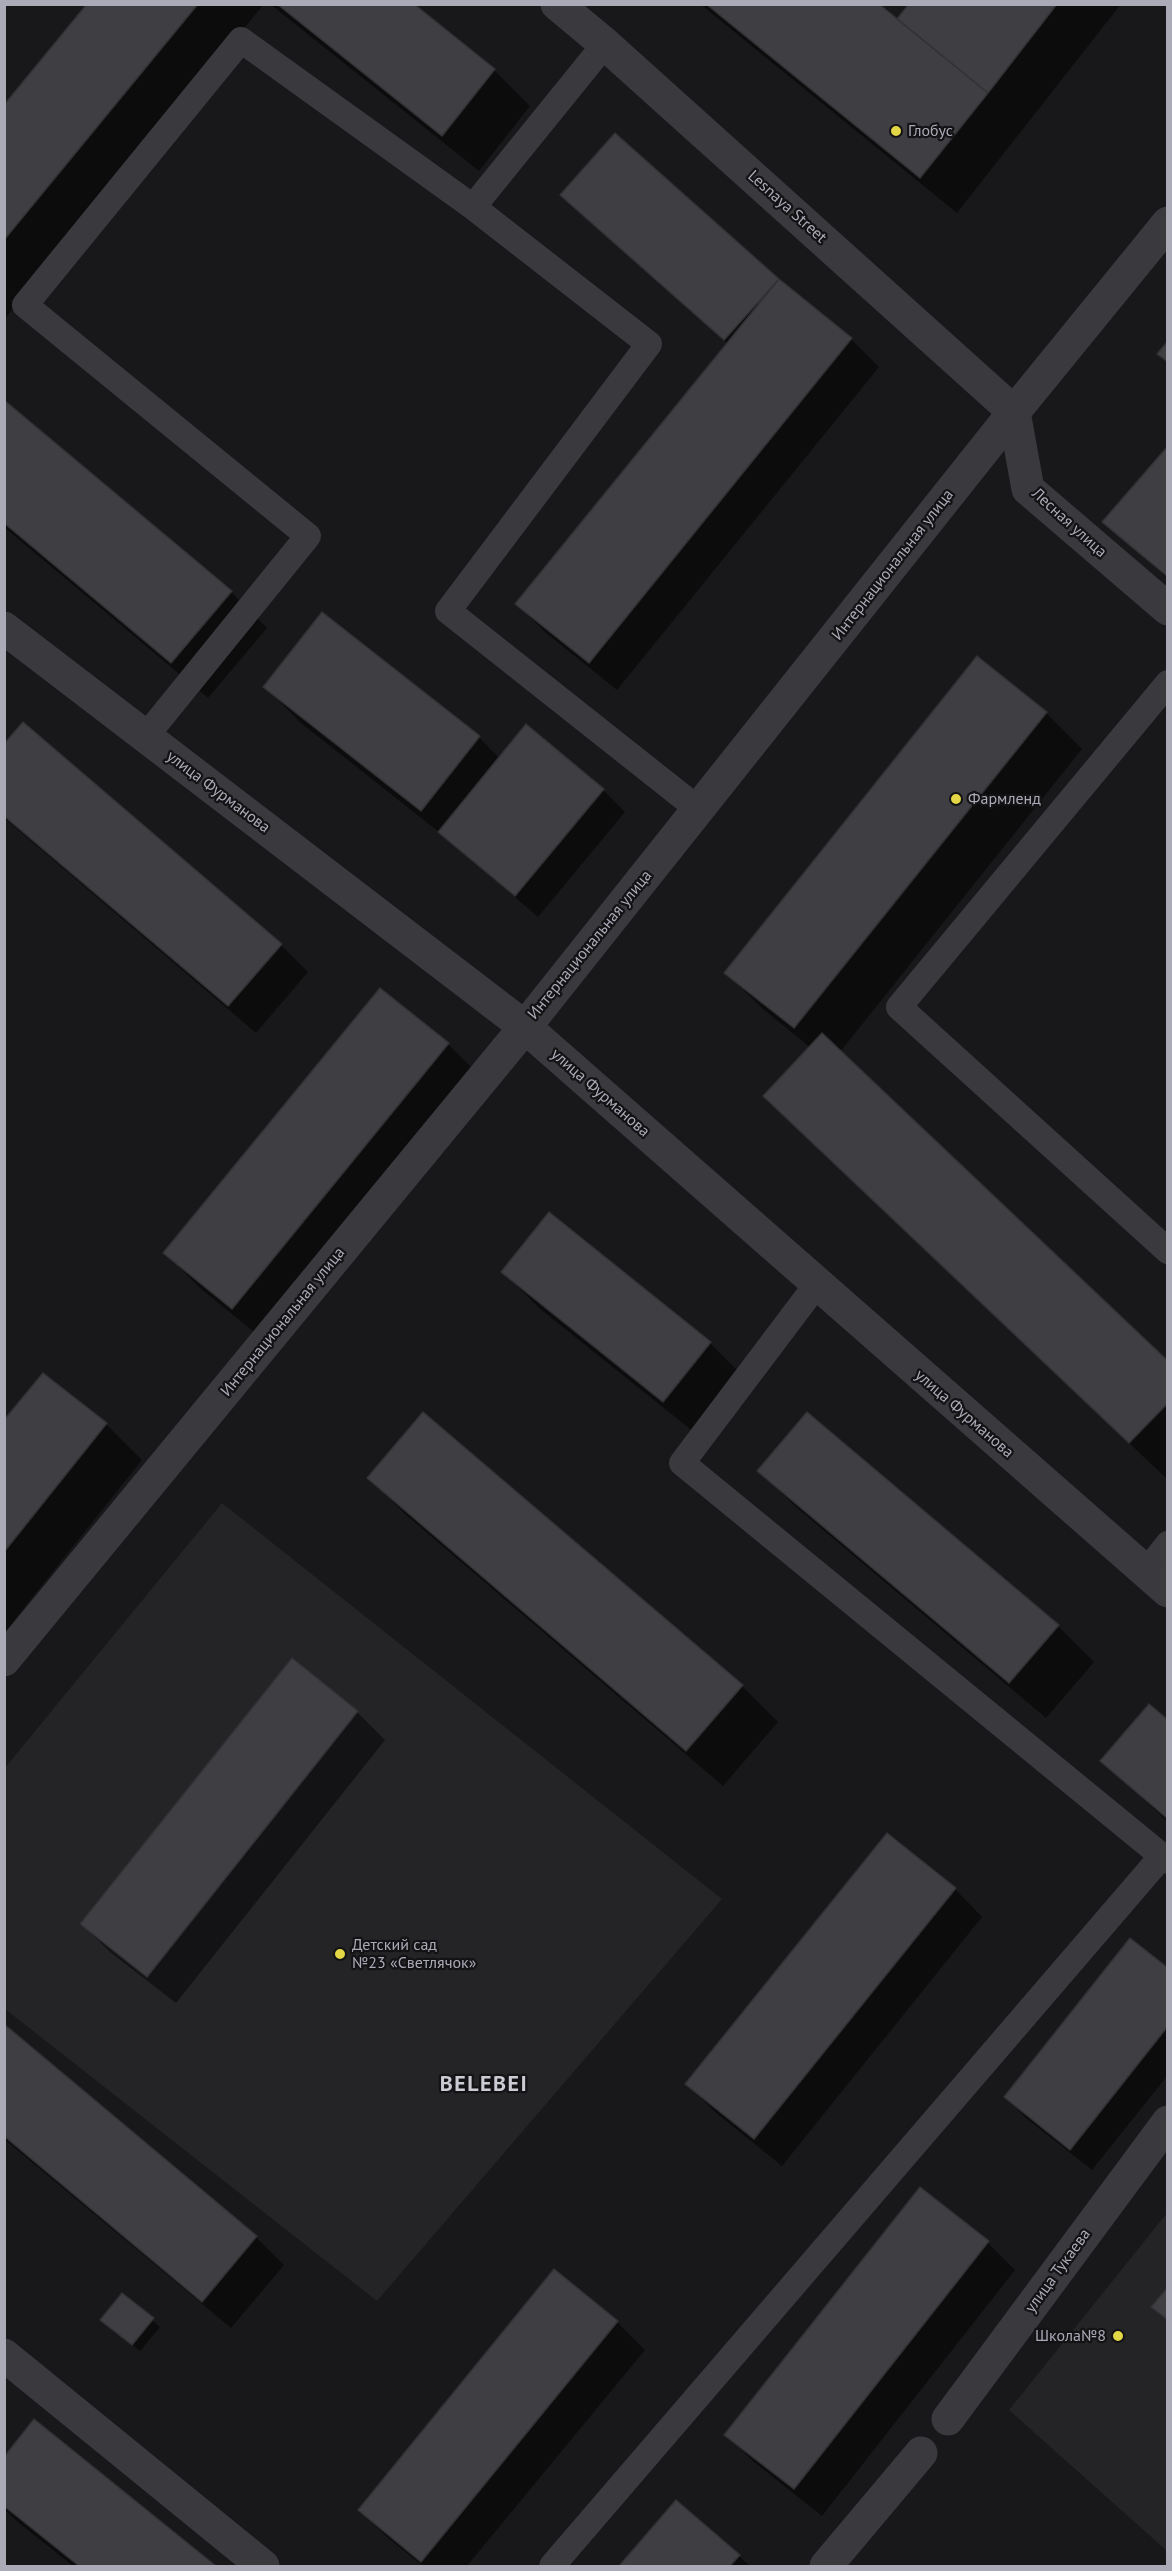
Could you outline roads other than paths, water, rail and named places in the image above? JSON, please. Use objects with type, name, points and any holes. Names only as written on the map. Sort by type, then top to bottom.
[{"type":"street","name":"Lesnaya Street","points":[[557,4],[605,44],[1014,412]]},
{"type":"street","name":"Интернациональная улица","points":[[4,1660],[525,1027],[1014,412],[1163,238]]},
{"type":"street","name":"Лесная улица","points":[[1014,412],[1028,489],[1167,609]]},
{"type":"street","name":"улица Фурманова","points":[[4,628],[525,1027],[1156,1582]]},
{"type":"street","name":"улица Тукаева","points":[[948,2419],[1167,2122]]},
{"type":"street","points":[[4,2355],[263,2566]]},
{"type":"street","points":[[826,2566],[921,2453]]},
{"type":"lane","points":[[146,736],[308,536],[25,305],[242,40],[473,207],[649,344],[448,611],[699,809]]},
{"type":"lane","points":[[473,207],[605,44]]},
{"type":"lane","points":[[1167,683],[899,1007],[1167,1251]]},
{"type":"lane","points":[[552,2566],[1165,1858],[682,1463],[817,1284]]},
{"type":"lane","points":[[1156,1582],[1167,1544]]},
{"type":"place","name":"Глобус","points":[[896,131]]},
{"type":"place","name":"Фармленд","points":[[956,799]]},
{"type":"place","name":"Детский сад №23 «Светлячок»","points":[[340,1954]]},
{"type":"place","name":"Школа№8","points":[[1118,2336]]},
{"type":"district","name":"BELEBEI","points":[[484,2085]]}]
